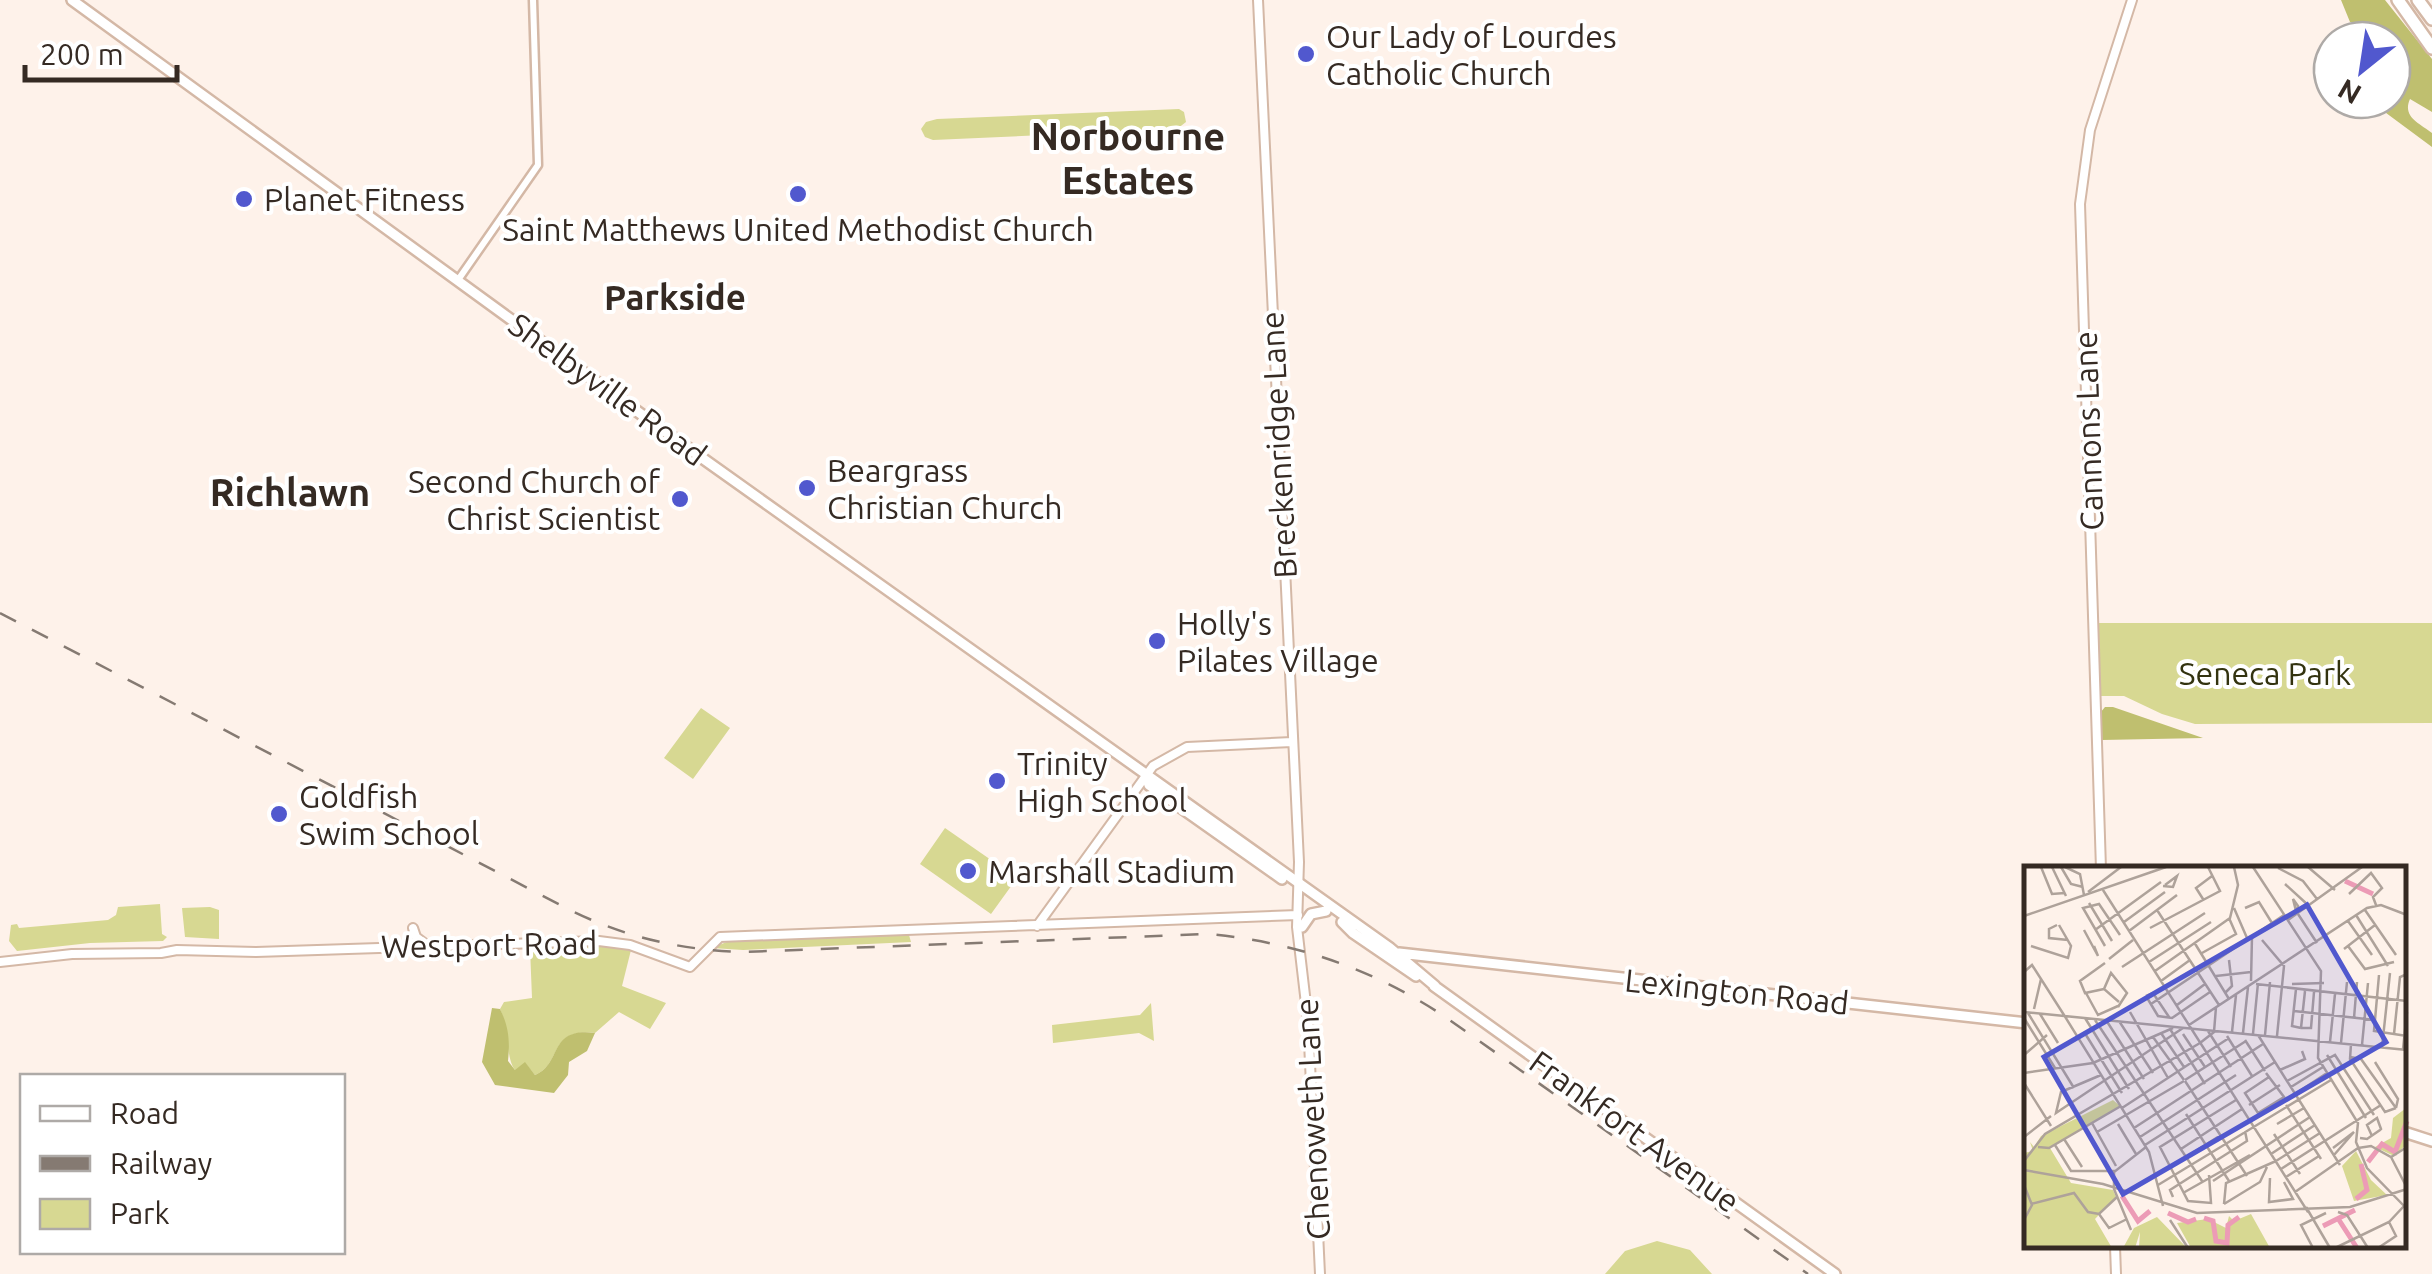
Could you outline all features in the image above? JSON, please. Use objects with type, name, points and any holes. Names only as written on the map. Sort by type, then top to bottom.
[{"type":"highway","points":[[2395,0],[2428,43]]},
{"type":"highway","points":[[2418,0],[2432,19]]},
{"type":"main road","name":"Shelbyville Road","points":[[72,0],[1344,919]]},
{"type":"main road","name":"Breckenridge Lane","points":[[1258,0],[1298,887]]},
{"type":"main road","name":"Cannons Lane","points":[[2102,866],[2080,204],[2090,130],[2132,0]]},
{"type":"main road","points":[[1037,926],[1153,766],[1187,747],[1292,742]]},
{"type":"main road","name":"Shelbyville Road","points":[[1298,887],[1326,911],[1344,919]]},
{"type":"main road","name":"Chenoweth Lane","points":[[1298,887],[1320,1274]]},
{"type":"main road","points":[[1299,921],[1326,911]]},
{"type":"main road","name":"Westport Road","points":[[0,962],[72,954],[177,950],[256,952],[616,942],[690,968],[720,937],[1261,916],[1299,921]]},
{"type":"main road","name":"Lexington Road","points":[[1344,919],[1387,953],[1447,960]]},
{"type":"main road","name":"Frankfort Avenue","points":[[1344,919],[1378,951],[1436,986],[1835,1274]]},
{"type":"main road","points":[[413,928],[416,937],[428,945]]},
{"type":"main road","name":"Lexington Road","points":[[1399,955],[2024,1023]]},
{"type":"main road","name":"Frankfort Avenue","points":[[1399,955],[1436,986]]},
{"type":"main road","points":[[1423,974],[1425,960]]},
{"type":"main road","points":[[2407,1133],[2432,1141]]},
{"type":"main road","points":[[2115,1249],[2116,1274]]},
{"type":"street","points":[[458,280],[538,165],[532,0]]},
{"type":"green space","points":[[1179,109],[1186,122],[1177,129],[933,140],[925,137],[921,129],[926,122],[937,119]]},
{"type":"green space","name":"Seneca Park","points":[[2098,623],[2432,623],[2432,723],[2195,724],[2124,696],[2100,696]]},
{"type":"green space","points":[[701,708],[730,728],[693,779],[664,758]]},
{"type":"green space","name":"Marshall Stadium","points":[[945,828],[1017,878],[991,914],[920,864]]},
{"type":"green space","points":[[160,904],[162,934],[167,937],[163,941],[17,951],[9,941],[11,925],[17,924],[19,928],[108,920],[116,915],[118,907]]},
{"type":"green space","points":[[182,908],[219,910],[219,939],[185,937]]},
{"type":"green space","points":[[909,935],[911,942],[712,948],[729,941]]},
{"type":"green space","points":[[596,945],[631,950],[622,986],[666,1003],[650,1029],[619,1012],[595,1033],[580,1033],[562,1041],[544,1070],[535,1075],[525,1063],[515,1070],[500,1009],[504,1002],[532,998],[530,948]]},
{"type":"green space","points":[[1151,1003],[1154,1041],[1139,1033],[1053,1043],[1052,1025],[1140,1015]]},
{"type":"green space","points":[[1657,1241],[1690,1250],[1712,1274],[1605,1274],[1625,1251]]},
{"type":"shaded area","points":[[2341,0],[2385,0],[2401,20],[2349,20]]},
{"type":"shaded area","points":[[2412,34],[2432,59],[2432,112],[2412,100]]},
{"type":"shaded area","points":[[2412,117],[2432,133],[2432,147],[2396,120]]},
{"type":"shaded area","points":[[2105,707],[2203,738],[2102,740],[2100,713]]},
{"type":"shaded area","points":[[492,1008],[500,1009],[505,1022],[508,1061],[515,1070],[525,1062],[535,1075],[544,1070],[569,1035],[595,1033],[587,1051],[569,1062],[568,1075],[554,1093],[495,1085],[482,1062]]},
{"type":"railway","points":[[0,613],[566,908],[652,940],[743,952],[1208,934],[1271,943],[1331,960],[1388,984],[1444,1016],[1808,1274]]},
{"type":"place","name":"Our Lady of Lourdes Catholic Church","points":[[1306,54]]},
{"type":"place","name":"Saint Matthews United Methodist Church","points":[[798,194]]},
{"type":"place","name":"Planet Fitness","points":[[244,199]]},
{"type":"place","name":"Beargrass Christian Church","points":[[807,488]]},
{"type":"place","name":"Second Church of Christ Scientist","points":[[680,499]]},
{"type":"place","name":"Holly's Pilates Village","points":[[1157,641]]},
{"type":"place","name":"Trinity High School","points":[[997,781]]},
{"type":"place","name":"Goldfish Swim School","points":[[279,814]]},
{"type":"place","name":"Marshall Stadium","points":[[968,871]]},
{"type":"district","name":"Norbourne Estates","points":[[1128,158]]},
{"type":"district","name":"Parkside","points":[[675,297]]},
{"type":"district","name":"Richlawn","points":[[290,492]]}]
